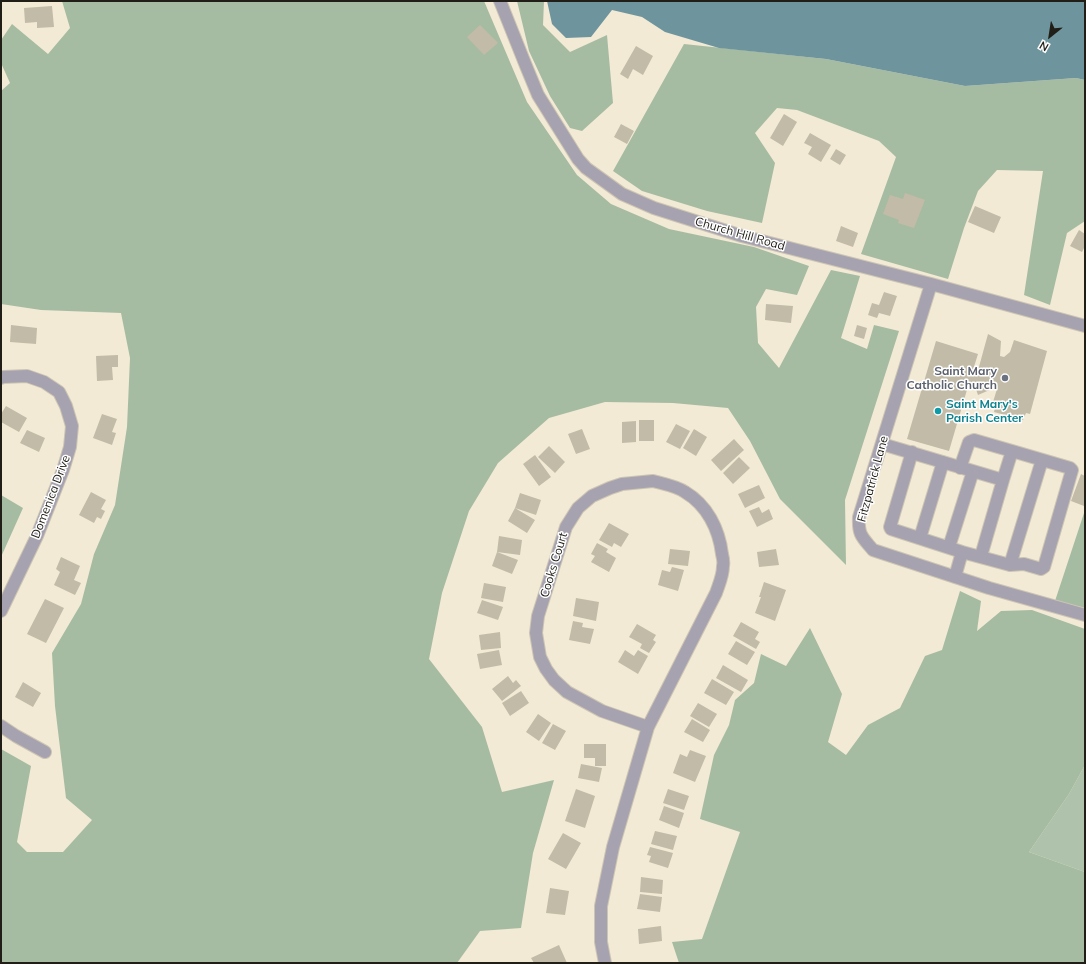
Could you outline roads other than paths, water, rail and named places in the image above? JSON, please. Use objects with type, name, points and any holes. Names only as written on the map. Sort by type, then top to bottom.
[{"type":"street","name":"Church Hill Road","points":[[500,1],[538,95],[578,159],[586,168],[622,194],[654,208],[742,236],[931,284],[1085,326]]},
{"type":"street","name":"Fitzpatrick Lane","points":[[931,284],[859,517],[860,534],[873,550],[989,588],[1085,615]]},
{"type":"street","name":"Domenica Drive","points":[[1,378],[27,376],[44,382],[59,392],[66,406],[72,426],[70,447],[63,470],[37,536],[1,611]]},
{"type":"street","points":[[912,452],[890,525],[891,529],[962,552],[1010,565],[1024,564],[1041,569],[1044,567],[1072,470],[1070,468],[974,440],[969,442],[967,445],[960,468]]},
{"type":"street","points":[[882,444],[1003,480]]},
{"type":"street","points":[[980,556],[1012,451]]},
{"type":"street","points":[[1010,565],[1042,460]]},
{"type":"street","points":[[920,538],[943,462]]},
{"type":"street","points":[[949,547],[973,472]]},
{"type":"street","name":"Cooks Court","points":[[605,963],[602,942],[601,906],[613,847],[648,727],[716,593],[722,577],[723,565],[721,542],[715,525],[707,512],[698,502],[685,492],[653,481],[622,484],[610,488],[592,496],[578,508],[566,527],[538,616],[536,633],[540,657],[546,669],[554,680],[567,692],[602,711],[648,727]]},
{"type":"street","points":[[955,577],[962,552]]},
{"type":"street","points":[[1,726],[45,752]]},
{"type":"water","points":[[547,1],[1085,1],[1085,80],[1076,78],[965,86],[826,59],[719,48],[665,32],[642,17],[612,10],[591,37],[566,38],[552,24]]},
{"type":"place","name":"Saint Mary Catholic Church","points":[[1005,378]]},
{"type":"place","name":"Saint Mary's Parish Center","points":[[938,411]]}]
